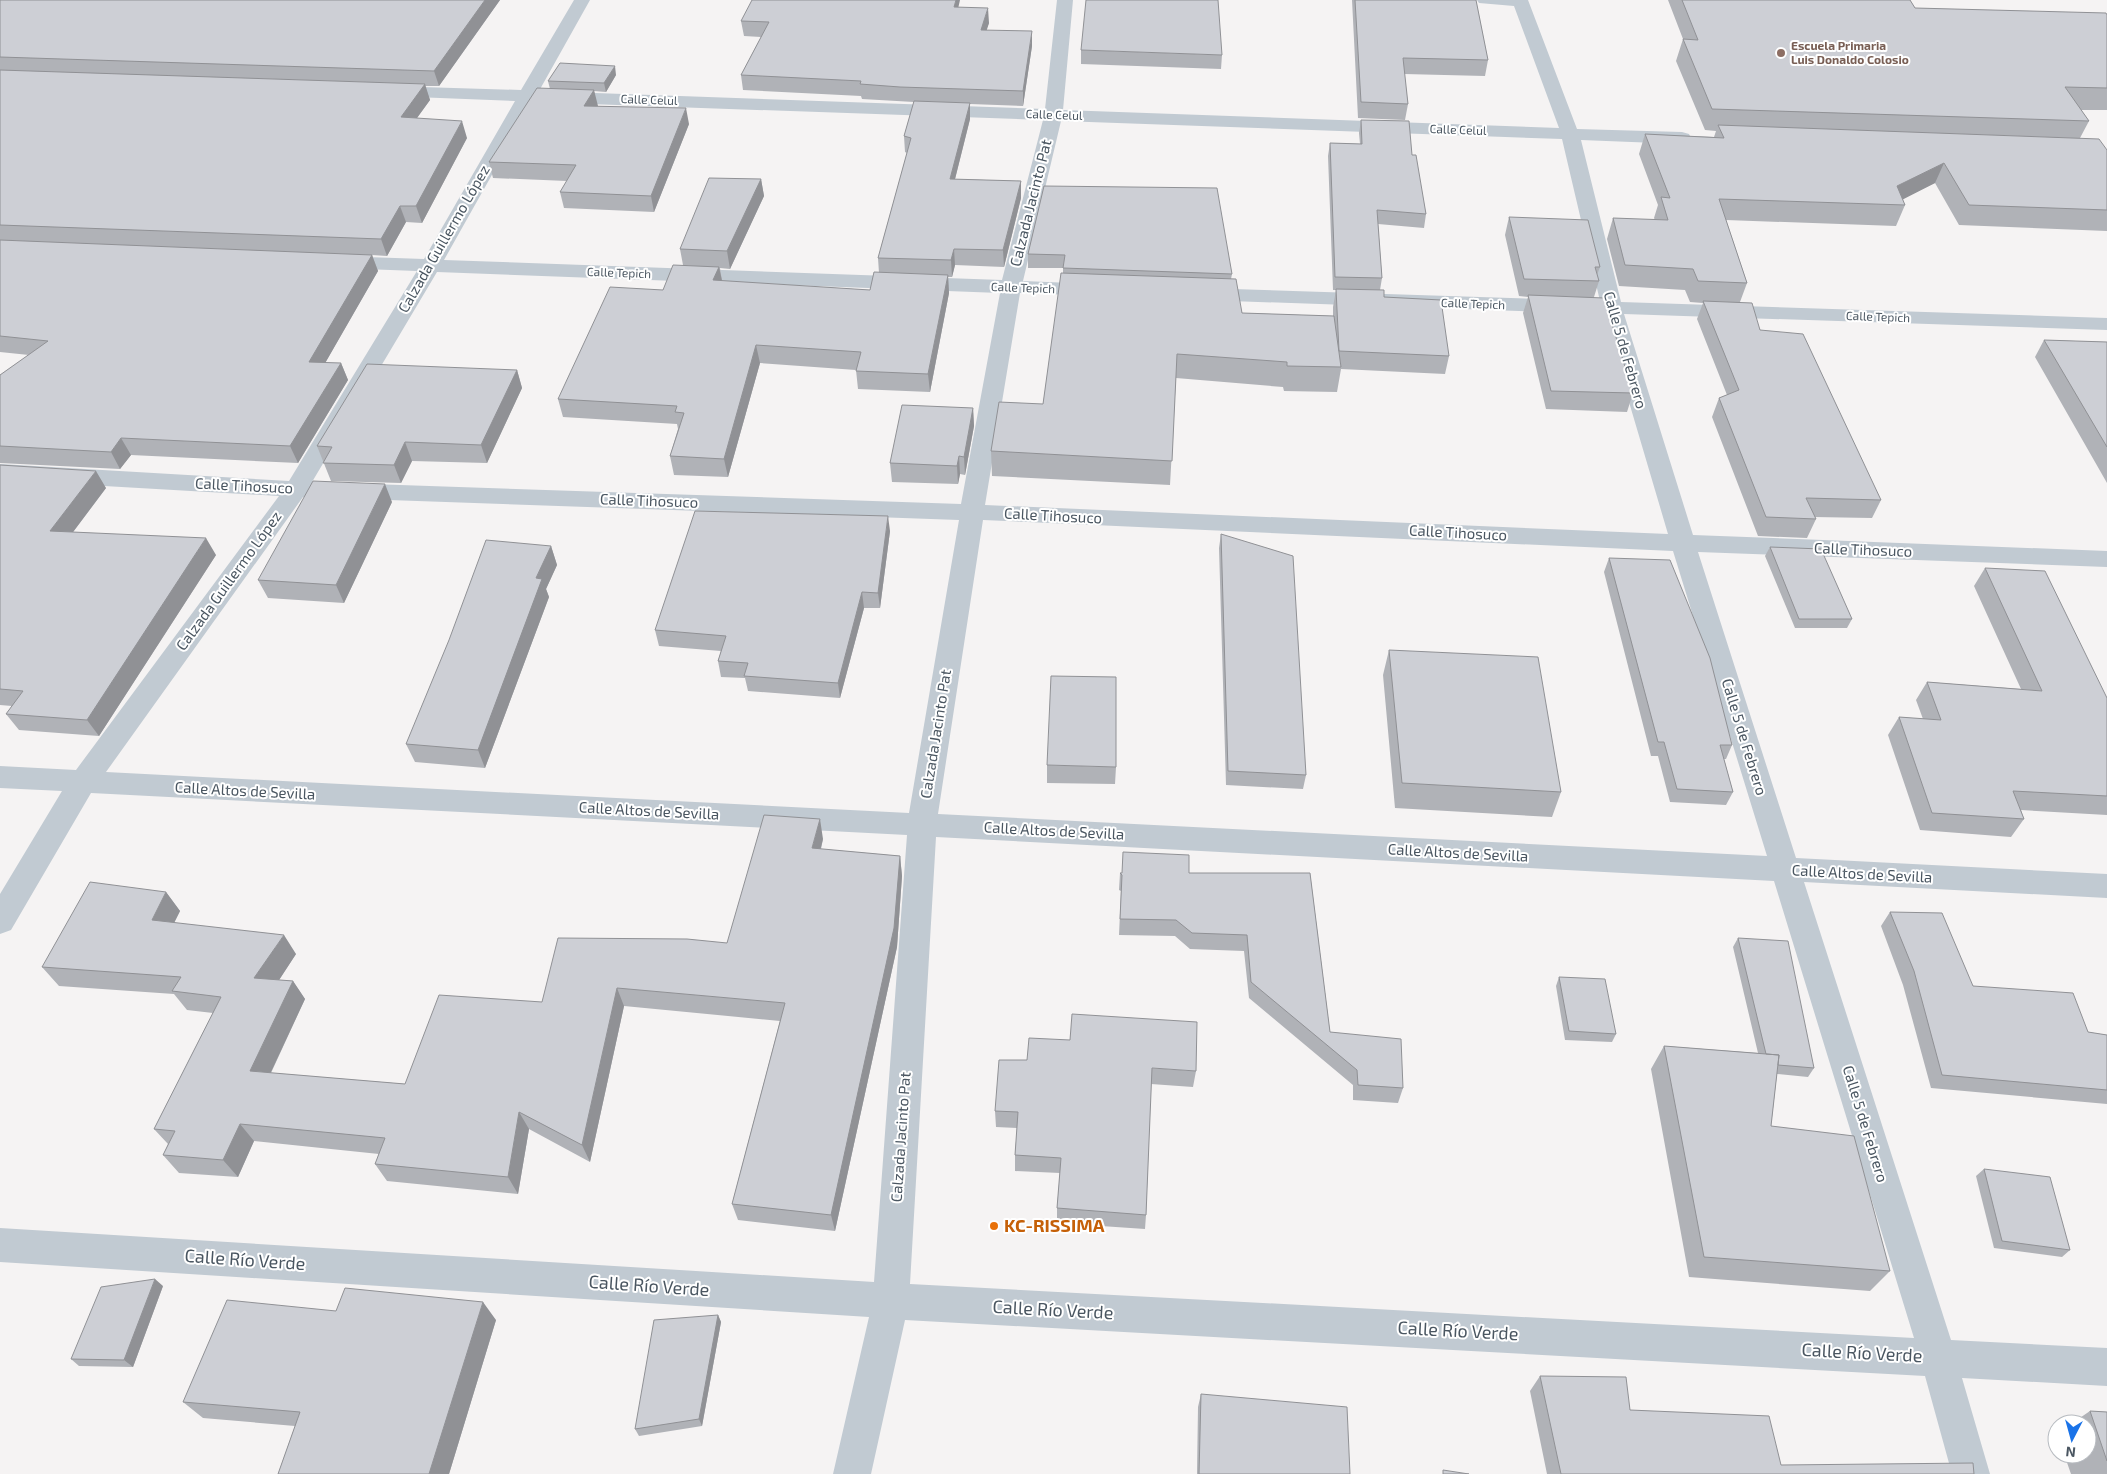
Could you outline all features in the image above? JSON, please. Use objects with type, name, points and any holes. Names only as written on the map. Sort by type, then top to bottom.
[{"type":"street","name":"Calzada Guillermo López","points":[[0,921],[82,783],[296,489],[430,266],[582,0]]},
{"type":"street","name":"Calzada Jacinto Pat","points":[[852,1474],[891,1301],[922,824],[972,512],[1011,287],[1053,115],[1066,0]]},
{"type":"street","points":[[1485,0],[1520,1]]},
{"type":"street","name":"Calle 5 de Febrero","points":[[1520,1],[1570,134],[1612,309],[1683,543],[1938,1357],[1971,1474]]},
{"type":"street","name":"Calle Celul","points":[[367,91],[1699,139]]},
{"type":"street","name":"Calle Tepich","points":[[322,261],[1119,291]]},
{"type":"street","name":"Calle Tepich","points":[[1178,293],[1612,309],[2107,324]]},
{"type":"street","name":"Calle Tihosuco","points":[[0,472],[296,489],[972,512],[1683,543],[2107,559]]},
{"type":"street","name":"Calle Altos de Sevilla","points":[[0,777],[82,783],[922,824],[2107,886]]},
{"type":"street","name":"Calle Río Verde","points":[[0,1245],[891,1301],[2107,1367]]},
{"type":"building","points":[[0,0],[485,0],[434,71],[0,57]]},
{"type":"building","points":[[752,0],[956,0],[954,7],[988,8],[981,30],[1032,31],[1023,91],[900,87],[860,84],[861,81],[741,75],[769,22],[741,21]]},
{"type":"building","points":[[1086,0],[1218,0],[1222,55],[1081,50]]},
{"type":"building","points":[[1355,0],[1476,0],[1488,60],[1403,58],[1408,104],[1361,102]]},
{"type":"building","name":"Escuela Primaria Luis Donaldo Colosio","points":[[1682,0],[1910,0],[1915,8],[2106,13],[2107,88],[2065,87],[2089,121],[1712,109],[1683,39],[1698,40]]},
{"type":"building","points":[[560,63],[615,66],[604,83],[548,81]]},
{"type":"building","points":[[0,70],[425,84],[401,117],[462,121],[416,206],[400,206],[381,239],[0,225]]},
{"type":"building","points":[[537,88],[594,90],[584,106],[686,108],[651,196],[560,192],[576,165],[489,162]]},
{"type":"building","points":[[914,101],[970,103],[950,179],[1021,181],[1003,250],[954,249],[951,260],[878,258],[911,138],[904,136]]},
{"type":"building","points":[[1361,120],[1409,121],[1412,155],[1416,155],[1426,214],[1377,210],[1382,278],[1335,277],[1330,143],[1362,144]]},
{"type":"building","points":[[1718,125],[2099,139],[2107,150],[2107,210],[1969,205],[1944,163],[1897,186],[1905,205],[1719,199],[1747,283],[1698,281],[1693,269],[1625,265],[1613,218],[1668,220],[1661,197],[1670,198],[1645,134],[1724,138]]},
{"type":"building","points":[[709,178],[761,179],[727,251],[680,249]]},
{"type":"building","points":[[1044,186],[1217,188],[1232,274],[1063,268],[1065,255],[1028,254]]},
{"type":"building","points":[[1509,217],[1588,220],[1600,267],[1595,267],[1599,281],[1524,279]]},
{"type":"building","points":[[0,240],[372,255],[309,362],[341,363],[290,446],[121,438],[111,452],[0,446],[0,375],[48,341],[0,336]]},
{"type":"building","points":[[673,265],[719,267],[713,280],[870,290],[874,272],[948,275],[928,374],[856,371],[861,352],[756,345],[724,459],[670,456],[684,413],[675,412],[677,406],[558,399],[610,287],[663,290]]},
{"type":"building","points":[[1061,273],[1236,279],[1242,313],[1334,316],[1341,367],[1287,366],[1287,362],[1177,354],[1172,461],[991,451],[999,402],[1043,404]]},
{"type":"building","points":[[1336,289],[1384,290],[1384,297],[1441,300],[1449,356],[1339,351]]},
{"type":"building","points":[[1528,295],[1604,298],[1633,393],[1551,391]]},
{"type":"building","points":[[1703,301],[1752,303],[1760,330],[1803,334],[1881,500],[1806,498],[1816,519],[1766,517],[1719,398],[1739,390]]},
{"type":"building","points":[[2044,340],[2107,342],[2107,447]]},
{"type":"building","points":[[367,364],[517,370],[481,445],[405,442],[394,465],[323,463],[332,447],[317,446]]},
{"type":"building","points":[[902,405],[973,408],[964,457],[959,456],[957,466],[890,463]]},
{"type":"building","points":[[0,465],[96,471],[50,531],[206,538],[87,720],[6,714],[23,691],[0,689]]},
{"type":"building","points":[[313,481],[385,484],[336,585],[258,580]]},
{"type":"building","points":[[695,511],[888,516],[878,593],[862,592],[838,683],[744,676],[748,663],[718,661],[726,636],[655,630]]},
{"type":"building","points":[[1221,534],[1293,556],[1306,775],[1228,771]]},
{"type":"building","points":[[486,540],[551,546],[536,578],[542,579],[478,750],[406,744],[449,640]]},
{"type":"building","points":[[1770,547],[1821,549],[1852,619],[1799,619]]},
{"type":"building","points":[[1609,558],[1670,560],[1710,658],[1732,745],[1720,745],[1733,792],[1677,789],[1664,742],[1658,742]]},
{"type":"building","points":[[1985,568],[2045,571],[2107,698],[2107,796],[2013,791],[2024,819],[1932,813],[1899,717],[1941,720],[1927,682],[2042,691]]},
{"type":"building","points":[[1389,650],[1538,657],[1561,792],[1402,783]]},
{"type":"building","points":[[1051,676],[1116,677],[1116,767],[1047,765]]},
{"type":"building","points":[[764,815],[820,819],[812,848],[900,856],[894,928],[831,1215],[732,1204],[785,1003],[617,988],[582,1145],[519,1112],[508,1177],[375,1164],[385,1138],[240,1124],[223,1160],[163,1155],[175,1131],[154,1129],[221,997],[172,991],[181,977],[42,967],[90,882],[166,892],[152,920],[284,935],[254,978],[293,981],[250,1071],[405,1084],[439,995],[542,1002],[558,938],[687,939],[727,943]]},
{"type":"building","points":[[1123,852],[1189,855],[1189,873],[1310,873],[1330,1032],[1401,1039],[1403,1088],[1358,1085],[1357,1070],[1251,982],[1247,935],[1192,933],[1176,920],[1120,919],[1122,875],[1120,873],[1122,873]]},
{"type":"building","points":[[1890,912],[1942,913],[1973,986],[2073,993],[2088,1032],[2107,1035],[2107,1090],[1942,1075],[1914,971]]},
{"type":"building","points":[[1738,938],[1788,941],[1814,1068],[1778,1065],[1779,1055],[1766,1054]]},
{"type":"building","points":[[1559,977],[1605,979],[1616,1034],[1569,1031]]},
{"type":"building","points":[[1072,1014],[1197,1022],[1196,1071],[1152,1068],[1146,1215],[1057,1208],[1061,1158],[1015,1155],[1018,1112],[995,1111],[999,1060],[1027,1060],[1029,1038],[1070,1040]]},
{"type":"building","points":[[1664,1046],[1779,1055],[1771,1126],[1854,1136],[1890,1271],[1704,1257]]},
{"type":"building","points":[[1984,1169],[2050,1177],[2070,1250],[2002,1241]]},
{"type":"building","points":[[155,1279],[124,1360],[71,1359],[101,1287]]},
{"type":"building","points":[[345,1288],[483,1302],[429,1474],[278,1474],[300,1412],[183,1402],[227,1300],[336,1311]]},
{"type":"building","points":[[718,1315],[699,1419],[635,1429],[654,1320]]},
{"type":"building","points":[[1540,1376],[1626,1377],[1630,1410],[1769,1416],[1781,1465],[1973,1463],[1974,1474],[1561,1474]]},
{"type":"building","points":[[1201,1394],[1347,1407],[1350,1474],[1199,1474]]},
{"type":"building","points":[[2090,1411],[2107,1412],[2107,1461],[2097,1432],[2097,1414],[2091,1414]]},
{"type":"building","points":[[1443,1470],[1469,1474],[1443,1474]]},
{"type":"place","name":"Escuela Primaria Luis Donaldo Colosio","points":[[1781,53]]},
{"type":"place","name":"KC-RISSIMA","points":[[994,1226]]}]
